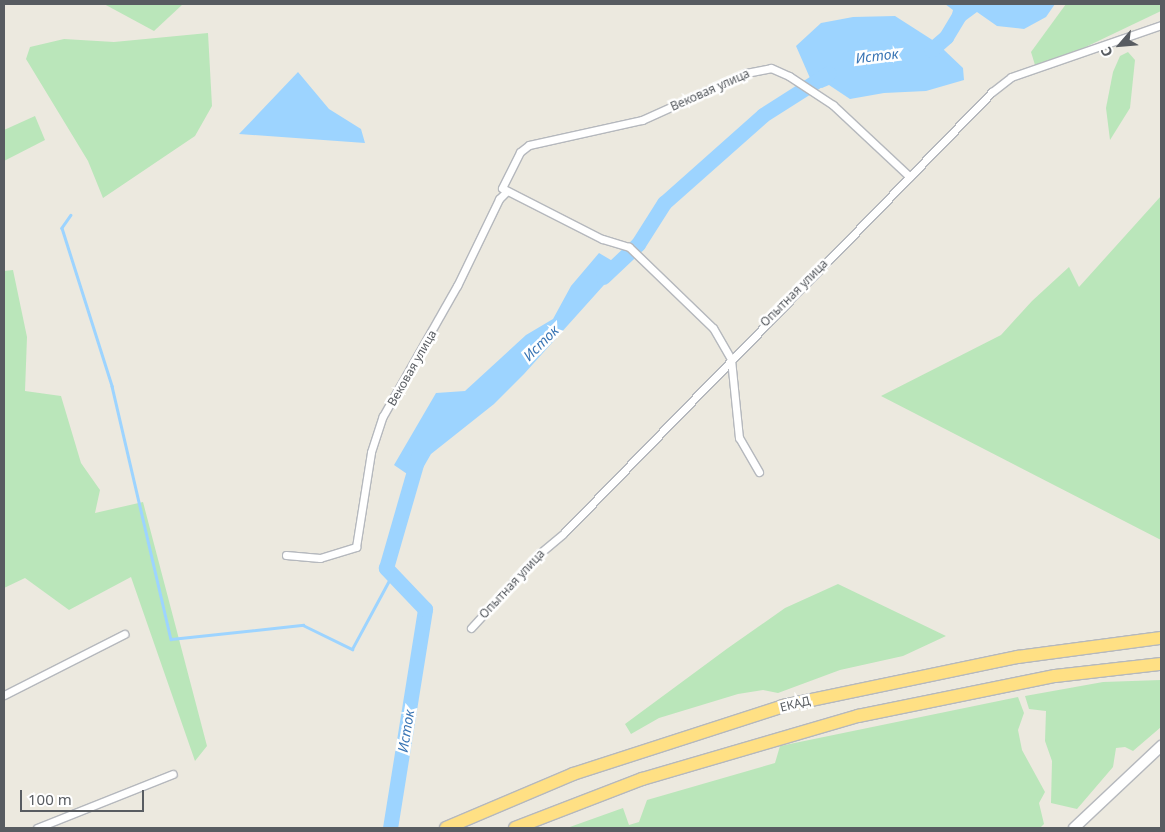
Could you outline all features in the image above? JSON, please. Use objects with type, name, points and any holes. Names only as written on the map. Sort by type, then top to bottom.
[{"type":"highway","name":"ЕКАД","points":[[446,828],[573,774],[783,706],[1018,657],[1161,638]]},
{"type":"highway","points":[[515,828],[642,779],[858,716],[1055,676],[1161,664]]},
{"type":"main road","points":[[1074,828],[1161,746]]},
{"type":"street","name":"Опытная улица","points":[[471,628],[539,554],[563,534],[731,358],[992,92],[1011,77],[1161,25]]},
{"type":"street","name":"Вековая улица","points":[[286,555],[320,558],[356,547],[371,452],[383,416],[457,286],[504,190],[520,152],[529,145],[642,120],[758,69],[771,68],[803,85],[833,105],[910,176]]},
{"type":"street","points":[[504,190],[602,240],[629,247],[713,328],[731,358],[739,438],[759,472]]},
{"type":"street","points":[[4,695],[124,634]]},
{"type":"street","points":[[37,828],[173,774]]},
{"type":"green space","points":[[104,4],[183,4],[154,31]]},
{"type":"green space","points":[[1066,4],[1161,4],[1161,11],[1071,54],[1035,65],[1031,52]]},
{"type":"green space","points":[[208,33],[212,106],[195,136],[103,198],[88,161],[26,59],[30,47],[64,39],[114,42]]},
{"type":"green space","points":[[1128,52],[1135,60],[1130,108],[1110,140],[1106,108],[1113,72],[1120,56]]},
{"type":"green space","points":[[35,116],[45,140],[4,161],[4,130]]},
{"type":"green space","points":[[1161,196],[1161,540],[881,396],[1001,335],[1032,301],[1069,267],[1079,287]]},
{"type":"green space","points":[[13,270],[27,337],[25,391],[61,396],[81,463],[100,490],[95,513],[143,502],[207,746],[195,761],[131,577],[69,610],[25,578],[4,588],[4,271]]},
{"type":"green space","points":[[838,584],[946,636],[903,656],[840,670],[778,693],[763,690],[738,694],[659,718],[631,734],[625,724],[728,648],[785,608]]},
{"type":"green space","points":[[1161,680],[1161,727],[1133,751],[1125,747],[1116,748],[1113,767],[1077,809],[1051,803],[1052,761],[1045,741],[1046,711],[1029,709],[1025,696],[1103,682]]},
{"type":"green space","points":[[1018,697],[1024,713],[1018,730],[1022,750],[1045,792],[1039,803],[1044,824],[1040,828],[567,828],[623,808],[629,825],[639,822],[647,800],[775,763],[780,746]]},
{"type":"water","points":[[945,4],[1055,4],[1046,17],[1024,29],[997,26],[977,12],[958,26],[951,19],[953,10]]},
{"type":"water","points":[[895,16],[934,41],[946,37],[949,40],[943,49],[963,68],[964,80],[926,91],[884,93],[850,99],[829,85],[822,88],[813,85],[796,46],[821,23],[853,17]]},
{"type":"water","points":[[298,72],[329,109],[361,129],[365,143],[239,134]]},
{"type":"water","points":[[599,253],[621,266],[524,374],[494,404],[431,454],[416,480],[394,465],[436,393],[465,391],[526,335],[553,319],[571,286]]},
{"type":"waterway","name":"Исток","points":[[931,50],[946,37],[966,4]]},
{"type":"waterway","name":"Исток","points":[[603,277],[638,244],[664,203],[763,115],[829,73]]},
{"type":"waterway","points":[[71,215],[62,228],[112,386],[171,639],[303,625],[352,649],[392,575]]},
{"type":"waterway","name":"Исток","points":[[390,828],[425,609],[386,568],[418,457]]}]
